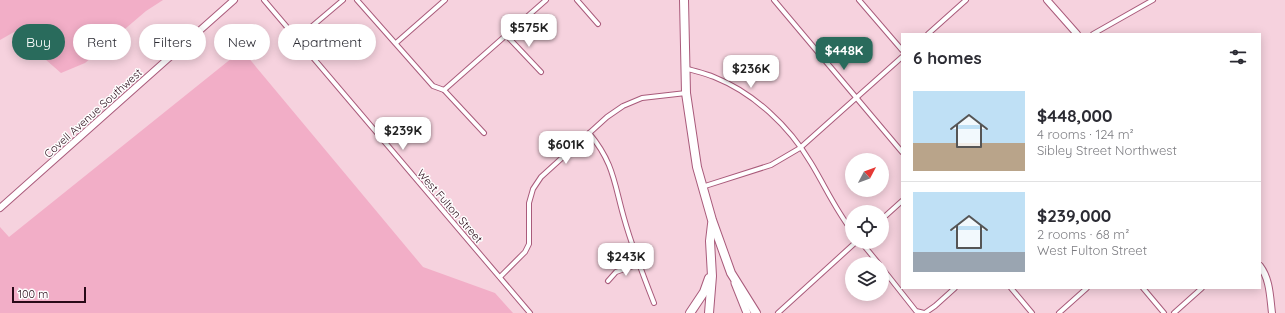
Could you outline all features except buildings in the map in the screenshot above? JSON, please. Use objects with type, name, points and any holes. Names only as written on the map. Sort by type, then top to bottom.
[{"type":"highway","points":[[684,0],[686,93],[691,136],[702,187],[731,273],[756,313]]},
{"type":"highway","points":[[709,313],[712,268],[710,241],[712,220]]},
{"type":"highway","points":[[690,313],[704,292],[712,268]]},
{"type":"main road","points":[[731,273],[747,313]]},
{"type":"street","name":"Covell Avenue Southwest","points":[[0,208],[234,0]]},
{"type":"street","name":"West Fulton Street","points":[[264,0],[284,24]]},
{"type":"street","points":[[315,24],[343,0]]},
{"type":"street","points":[[357,0],[433,86],[444,90],[484,133]]},
{"type":"street","points":[[396,43],[445,0]]},
{"type":"street","points":[[444,90],[546,0]]},
{"type":"street","points":[[577,0],[598,24]]},
{"type":"street","points":[[774,0],[901,151]]},
{"type":"street","points":[[859,0],[901,49]]},
{"type":"street","points":[[929,33],[966,0]]},
{"type":"street","points":[[1047,0],[1075,33]]},
{"type":"street","points":[[1095,33],[1153,0]]},
{"type":"street","points":[[506,35],[541,72]]},
{"type":"street","points":[[702,187],[771,165],[800,148],[901,58]]},
{"type":"street","name":"West Fulton Street","points":[[315,60],[530,313]]},
{"type":"street","points":[[685,68],[714,77],[760,105],[773,116],[810,162],[831,200],[845,220]]},
{"type":"street","points":[[500,277],[525,252],[529,244],[529,203],[533,189],[541,177],[612,114],[632,101],[642,98],[686,93]]},
{"type":"street","points":[[589,134],[601,148],[615,179],[624,218],[654,303]]},
{"type":"street","points":[[889,213],[901,202]]},
{"type":"street","points":[[778,313],[848,249]]},
{"type":"street","points":[[867,249],[873,257]]},
{"type":"street","points":[[608,281],[616,272],[639,264]]},
{"type":"street","points":[[1261,268],[1268,284],[1272,313]]},
{"type":"street","points":[[889,277],[916,311],[925,313],[954,289]]},
{"type":"street","points":[[1013,289],[1032,313]]},
{"type":"street","points":[[1059,313],[1086,289]]},
{"type":"street","points":[[1145,289],[1164,313]]},
{"type":"street","points":[[1174,313],[1201,289]]},
{"type":"shaded area","points":[[0,0],[163,0],[146,11],[131,24],[73,24],[73,60],[89,60],[85,63],[61,73],[46,60],[65,60],[65,24],[12,24],[12,33],[0,40]]},
{"type":"shaded area","points":[[230,60],[250,60],[423,267],[495,293],[513,313],[0,313],[0,227],[9,237]]}]
